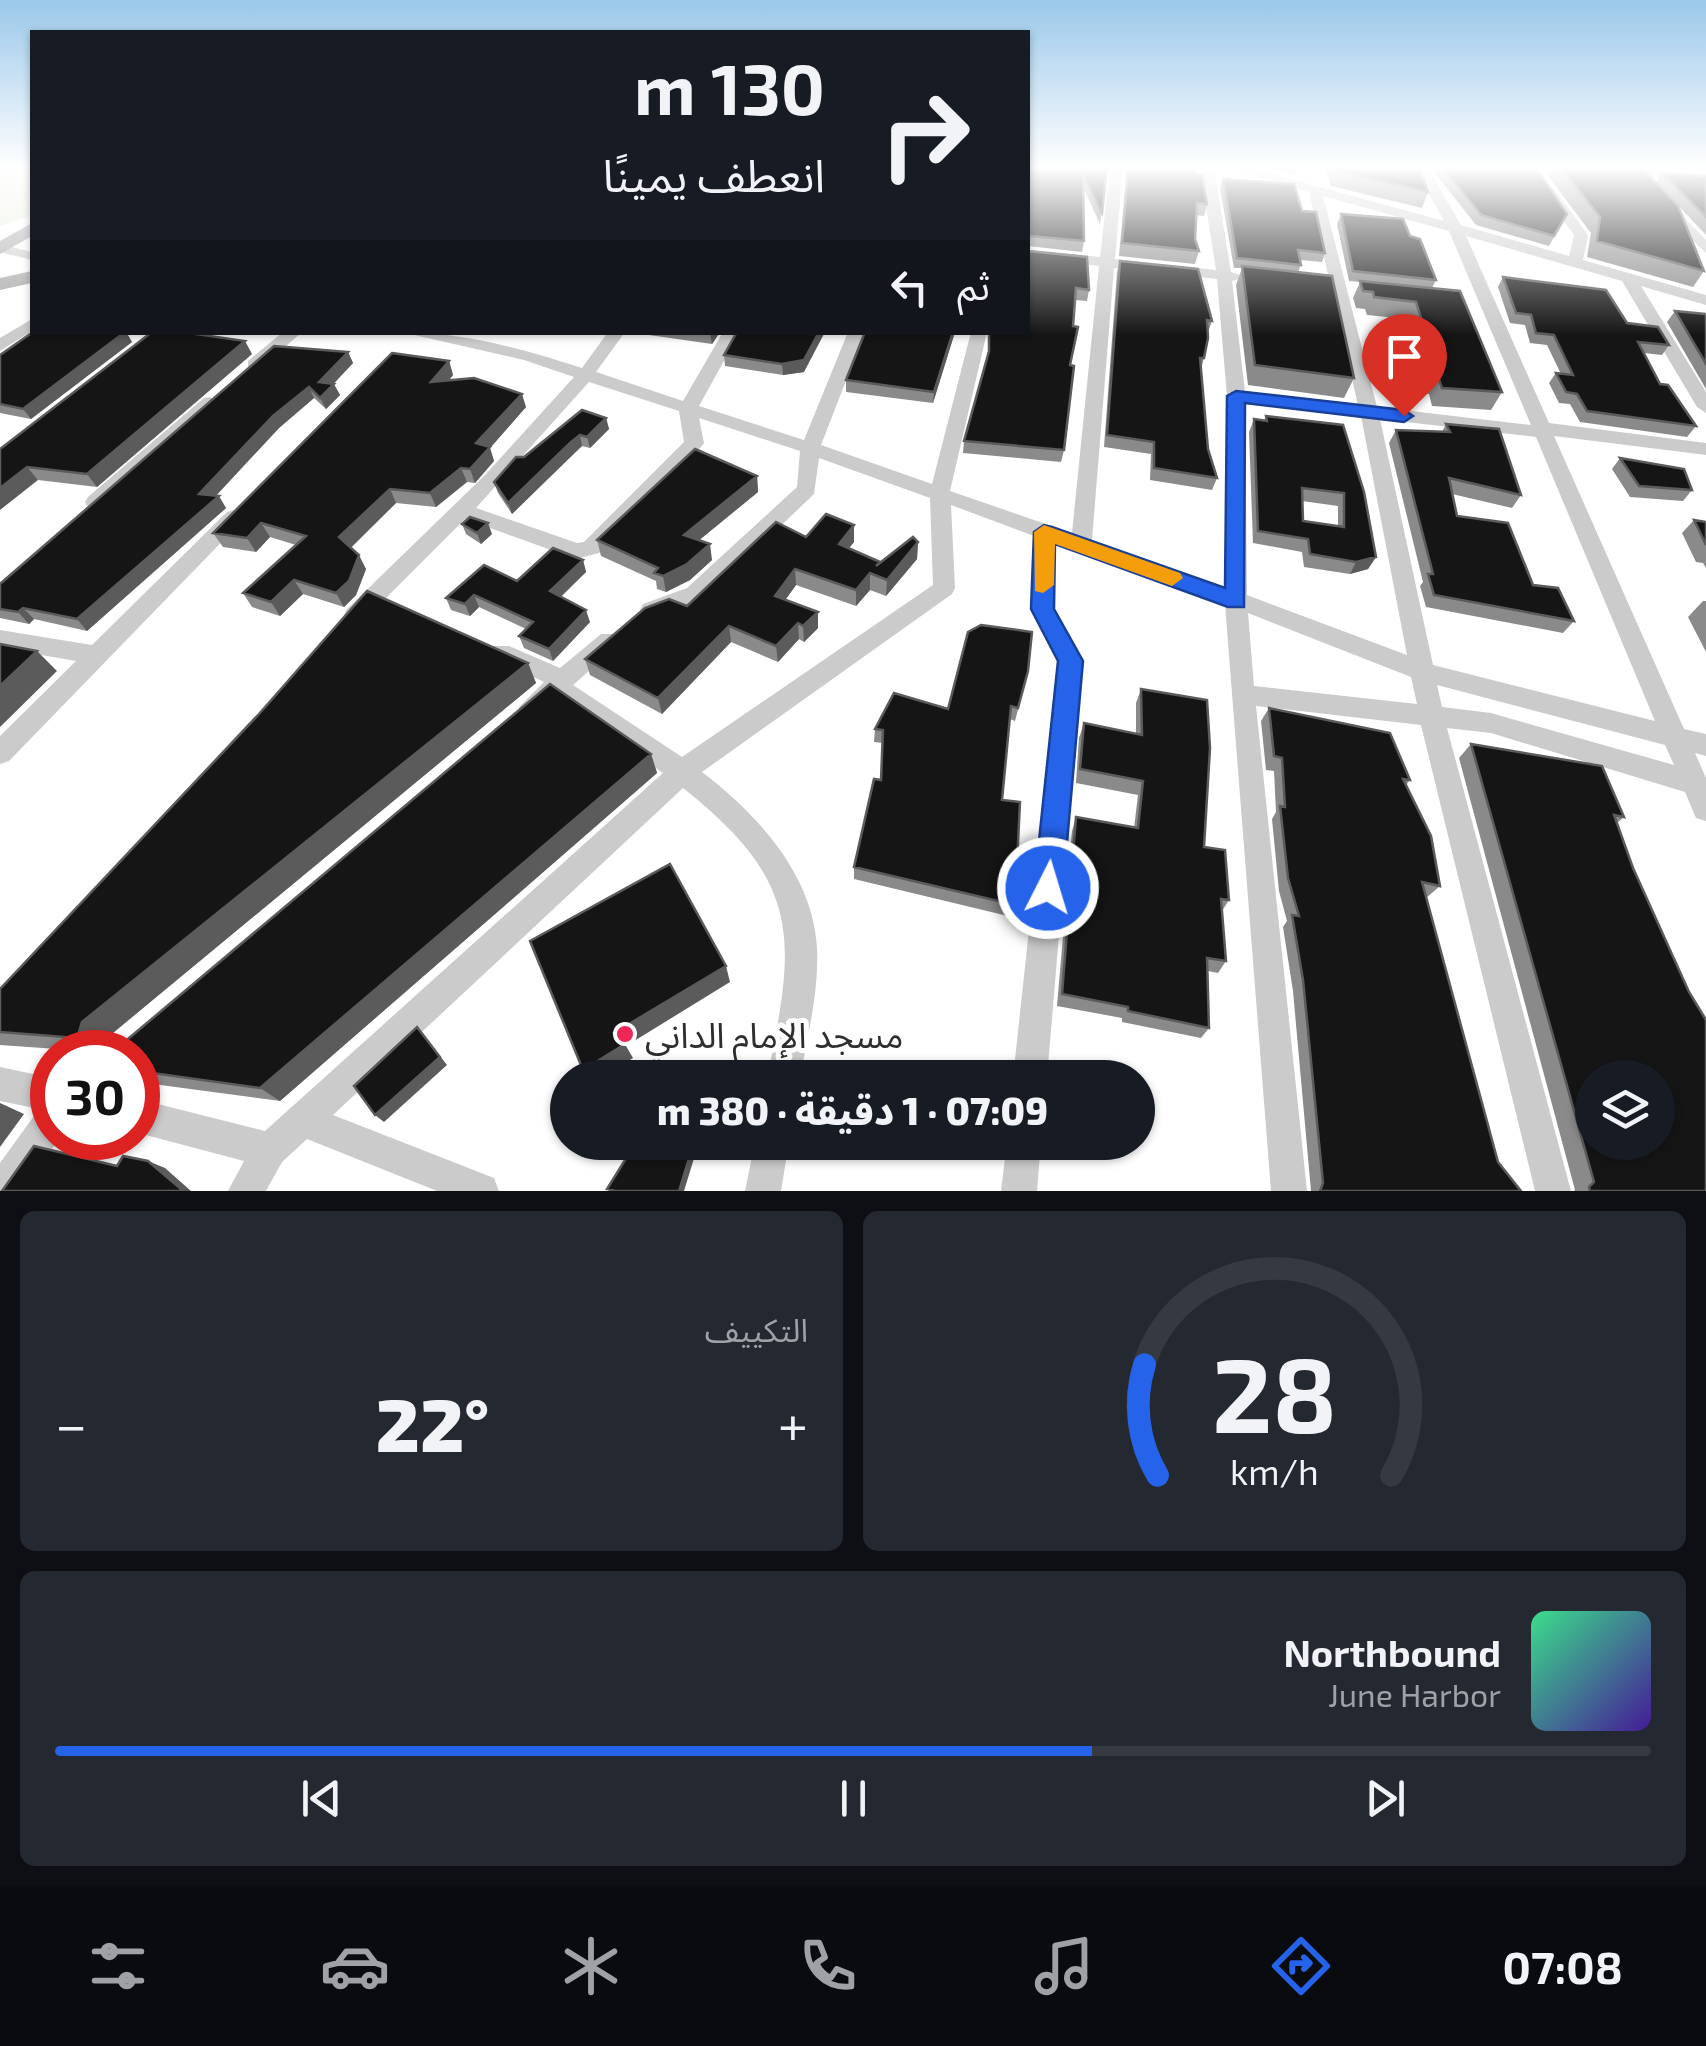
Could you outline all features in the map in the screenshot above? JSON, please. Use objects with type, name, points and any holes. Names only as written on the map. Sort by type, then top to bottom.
[{"type":"main road","points":[[9,253],[30,230]]},
{"type":"main road","points":[[0,284],[30,277]]},
{"type":"street","points":[[1081,546],[1111,224]]},
{"type":"street","points":[[1215,224],[1236,396],[1236,601],[1242,694],[1290,1191]]},
{"type":"street","points":[[1327,224],[1370,412],[1421,671],[1552,1191]]},
{"type":"street","points":[[1442,224],[1706,300]]},
{"type":"street","points":[[1453,224],[1479,303],[1540,430],[1706,809]]},
{"type":"street","points":[[1572,224],[1581,235],[1575,263]]},
{"type":"street","points":[[1682,224],[1706,250]]},
{"type":"street","points":[[1030,254],[1263,280]]},
{"type":"street","points":[[1629,279],[1706,407]]},
{"type":"street","points":[[0,346],[30,325]]},
{"type":"street","points":[[72,522],[290,335]]},
{"type":"street","points":[[395,355],[415,335]]},
{"type":"street","points":[[430,335],[485,339],[940,492],[1421,671],[1706,746]]},
{"type":"street","points":[[340,632],[382,600],[465,512],[587,376],[615,335]]},
{"type":"street","points":[[465,512],[584,552],[694,443],[688,408],[730,335]]},
{"type":"street","points":[[515,722],[638,616],[695,594],[807,489],[810,448],[856,335]]},
{"type":"street","points":[[246,1191],[270,1150],[682,772],[944,588],[940,492],[978,335]]},
{"type":"street","points":[[1236,396],[1706,449]]},
{"type":"street","points":[[0,753],[245,505]]},
{"type":"street","points":[[1032,1060],[1070,661],[1042,609],[1044,532]]},
{"type":"street","points":[[0,639],[96,655]]},
{"type":"street","points":[[477,641],[560,683],[682,772],[758,841],[789,897],[801,932],[800,987],[787,1060]]},
{"type":"street","points":[[1242,694],[1491,723],[1694,783]]},
{"type":"street","points":[[0,1084],[30,1090]]},
{"type":"street","points":[[305,1121],[482,1191]]},
{"type":"street","points":[[160,1122],[270,1150]]},
{"type":"street","points":[[1,1191],[30,1151]]},
{"type":"street","points":[[763,1191],[769,1160]]},
{"type":"street","points":[[1019,1191],[1022,1160]]},
{"type":"building","points":[[1030,224],[1084,224],[1084,241],[1030,236]]},
{"type":"building","points":[[1124,224],[1196,224],[1199,251],[1122,243]]},
{"type":"building","points":[[1231,224],[1319,224],[1325,253],[1298,250],[1301,265],[1237,258]]},
{"type":"building","points":[[1343,224],[1405,224],[1410,236],[1420,239],[1436,280],[1353,271]]},
{"type":"building","points":[[1511,224],[1561,224],[1554,236]]},
{"type":"building","points":[[1599,224],[1685,224],[1704,271],[1597,241]]},
{"type":"building","points":[[1030,251],[1087,257],[1089,290],[1076,288],[1073,326],[1078,327],[1070,365],[1074,366],[1064,450],[964,441],[989,351],[989,335],[1030,335]]},
{"type":"building","points":[[1120,261],[1198,269],[1212,321],[1207,320],[1208,338],[1204,358],[1200,358],[1208,449],[1217,478],[1154,468],[1154,442],[1107,435]]},
{"type":"building","points":[[1242,266],[1332,276],[1354,378],[1255,365]]},
{"type":"building","points":[[1503,277],[1606,290],[1627,323],[1658,327],[1669,345],[1638,342],[1660,384],[1668,385],[1696,426],[1587,411],[1577,394],[1566,392],[1556,373],[1573,375],[1554,335],[1536,333],[1531,315],[1516,313]]},
{"type":"building","points":[[1360,281],[1460,291],[1502,392],[1442,388],[1438,376],[1395,369],[1394,364],[1385,363],[1382,336],[1428,340],[1416,302],[1374,297],[1373,292],[1363,291]]},
{"type":"building","points":[[1675,311],[1706,314],[1706,364]]},
{"type":"building","points":[[30,334],[121,335],[23,409],[0,404],[0,355]]},
{"type":"building","points":[[148,335],[203,335],[245,341],[87,474],[27,467],[0,488],[0,449]]},
{"type":"building","points":[[735,335],[817,335],[804,360],[782,364],[724,355]]},
{"type":"building","points":[[864,335],[952,335],[934,392],[846,380]]},
{"type":"building","points":[[274,346],[348,352],[319,382],[334,384],[320,398],[309,387],[273,416],[199,494],[219,496],[77,619],[23,608],[18,612],[0,609],[0,584]]},
{"type":"building","points":[[392,353],[449,361],[431,382],[474,378],[522,394],[476,443],[490,447],[470,469],[461,468],[430,493],[390,489],[339,537],[359,555],[349,581],[336,593],[294,580],[271,602],[243,593],[306,536],[261,523],[247,538],[213,533]]},
{"type":"building","points":[[582,410],[606,418],[587,437],[580,435],[570,443],[508,503],[494,482],[516,457],[524,457]]},
{"type":"building","points":[[1266,416],[1343,425],[1364,492],[1376,557],[1356,562],[1310,554],[1308,539],[1258,531],[1254,419],[1267,421]],"holes":[[[1302,488],[1344,493],[1344,527],[1303,521]]]},
{"type":"building","points":[[1446,424],[1499,429],[1521,495],[1449,478],[1457,516],[1508,523],[1533,585],[1558,588],[1574,621],[1434,595],[1428,574],[1433,574],[1396,430],[1450,432]]},
{"type":"building","points":[[695,449],[757,476],[684,535],[710,544],[687,564],[663,576],[654,573],[658,568],[597,540]]},
{"type":"building","points":[[1620,458],[1684,469],[1692,490],[1639,486]]},
{"type":"building","points":[[826,514],[854,525],[839,544],[880,562],[876,566],[913,537],[918,542],[887,580],[870,573],[856,590],[795,569],[775,596],[818,612],[803,626],[798,623],[776,646],[729,626],[658,698],[585,659],[645,608],[669,599],[687,606],[776,522],[806,537]]},
{"type":"building","points":[[470,517],[488,523],[477,533],[462,524]]},
{"type":"building","points":[[1694,520],[1706,522],[1706,545]]},
{"type":"building","points":[[553,548],[583,560],[550,591],[586,610],[549,649],[519,636],[533,622],[474,595],[465,604],[446,598],[484,565],[517,581]]},
{"type":"building","points":[[367,591],[528,663],[82,1022],[80,1030],[30,1030],[30,1034],[0,1032],[0,989],[259,714]]},
{"type":"building","points":[[981,625],[1032,632],[1028,671],[1018,708],[1011,706],[1002,800],[1020,802],[1015,905],[854,867],[874,779],[881,780],[883,730],[875,729],[894,693],[948,709],[968,632]]},
{"type":"building","points":[[0,644],[37,651],[0,686]]},
{"type":"building","points":[[550,684],[651,754],[260,1088],[160,1074],[160,1030],[139,1030]]},
{"type":"building","points":[[1141,689],[1207,700],[1210,748],[1204,847],[1225,850],[1229,900],[1221,899],[1226,961],[1207,958],[1209,1028],[1062,994],[1076,817],[1138,828],[1143,781],[1080,769],[1084,723],[1142,735]]},
{"type":"building","points":[[1269,708],[1390,733],[1410,780],[1403,779],[1431,836],[1440,886],[1422,882],[1498,1162],[1521,1191],[1320,1191],[1323,1183],[1303,980],[1292,915],[1299,916],[1288,878],[1280,806],[1285,807],[1282,758],[1274,756]]},
{"type":"building","points":[[1471,744],[1602,766],[1624,817],[1614,815],[1633,868],[1689,992],[1706,1020],[1706,1191],[1590,1191],[1594,1182],[1588,1160],[1675,1160],[1675,1060],[1575,1060],[1575,1114]]},
{"type":"building","points":[[670,864],[726,966],[614,1033],[625,1044],[599,1060],[579,1060],[530,941]]},
{"type":"building","points":[[417,1027],[440,1057],[375,1115],[354,1086]]},
{"type":"building","points":[[30,1152],[30,1160],[92,1160],[117,1166],[121,1160],[148,1161],[181,1189],[180,1191],[2,1191]]},
{"type":"building","points":[[625,1160],[688,1160],[679,1191],[607,1189]]},
{"type":"slow traffic","points":[[1043,585],[1044,532],[1172,578]]},
{"type":"place","name":"مسجد الإمام الداني","points":[[625,1034]]},
{"type":"route","points":[[1048,888],[1070,661],[1042,609],[1044,532],[1236,601],[1236,396],[1404,416]]}]
